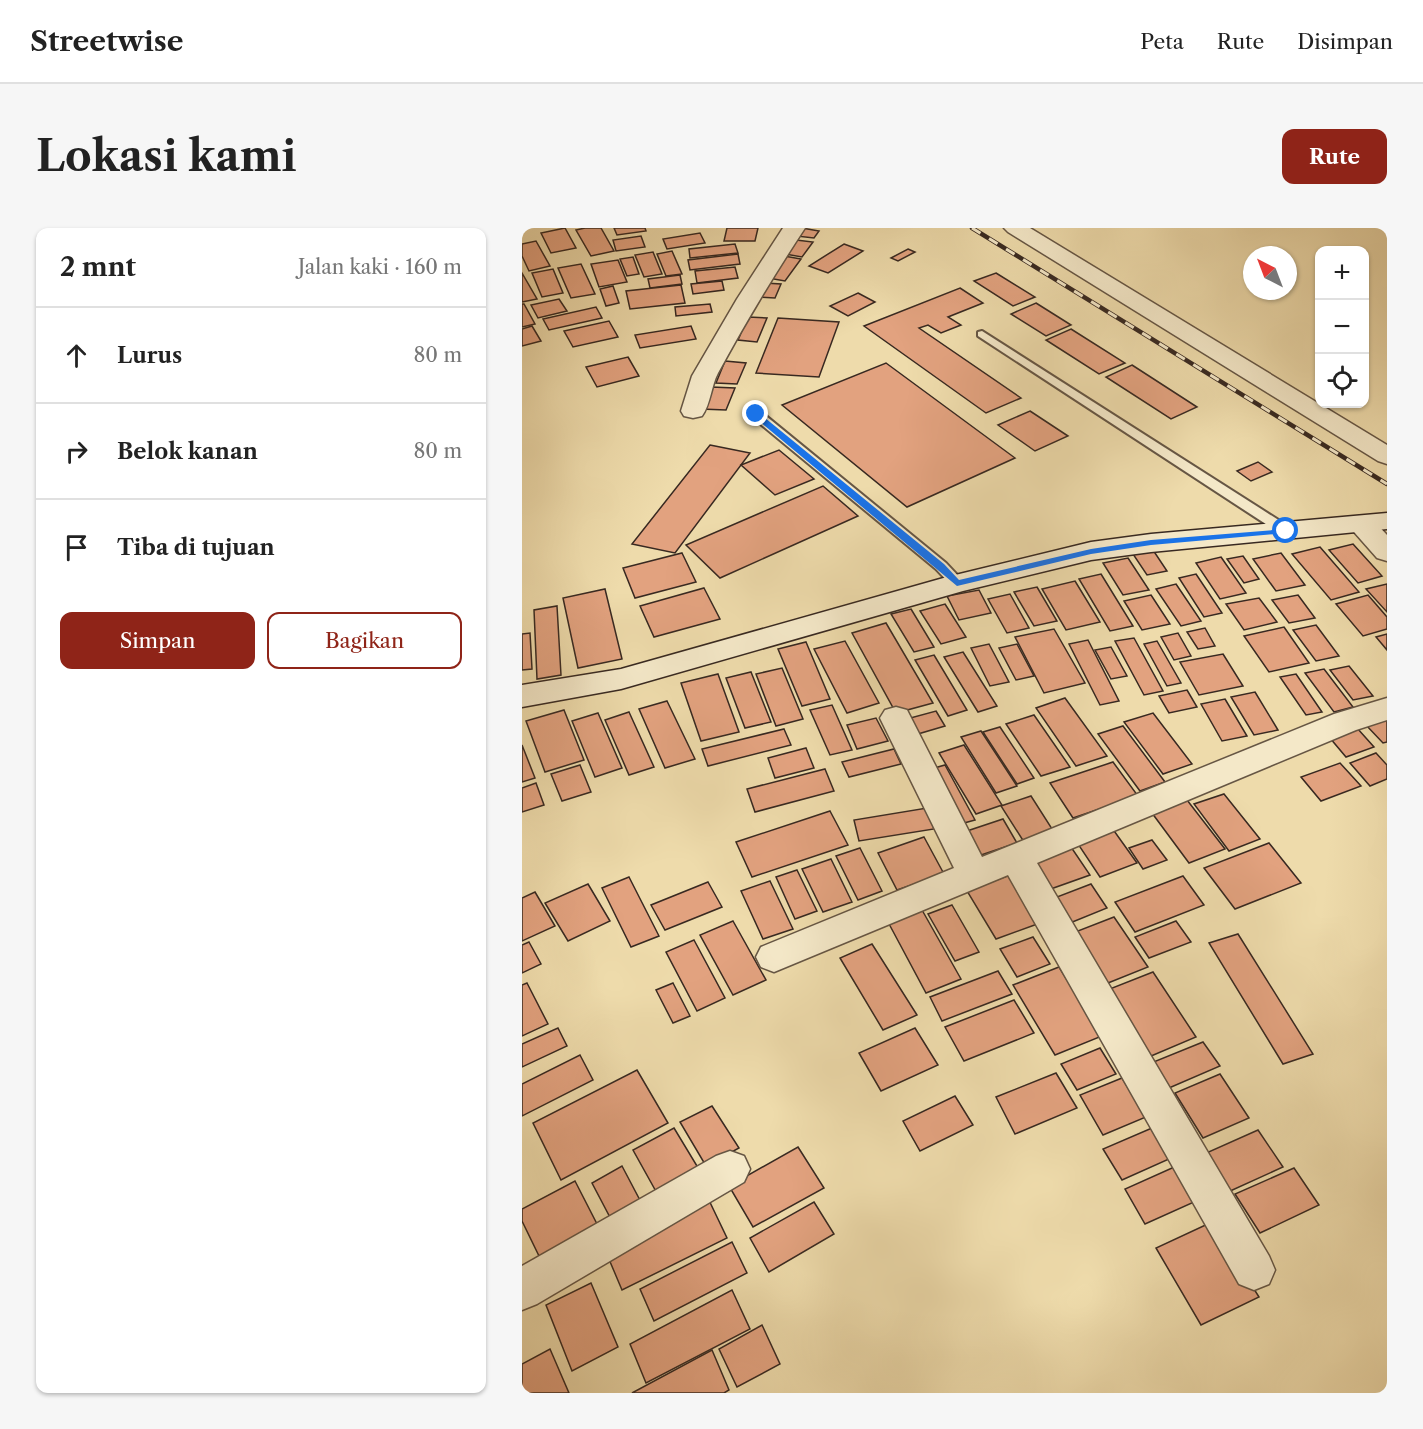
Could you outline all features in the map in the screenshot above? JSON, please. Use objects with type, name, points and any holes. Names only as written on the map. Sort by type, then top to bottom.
[{"type":"street","points":[[693,411],[704,376],[748,299],[794,228]]},
{"type":"street","points":[[1015,228],[1387,456]]},
{"type":"street","points":[[522,696],[621,679],[957,583],[1091,551],[1151,543],[1374,523],[1387,552]]},
{"type":"street","points":[[774,957],[1014,856],[1334,727],[1387,709]]},
{"type":"street","points":[[896,718],[974,874]]},
{"type":"street","points":[[1014,856],[1254,1270]]},
{"type":"street","points":[[522,1289],[730,1169]]},
{"type":"lane","points":[[982,334],[1286,531]]},
{"type":"lane","points":[[756,414],[941,566],[957,583]]},
{"type":"building","points":[[565,228],[576,248],[551,253],[541,233]]},
{"type":"building","points":[[601,228],[614,251],[591,256],[576,230]]},
{"type":"building","points":[[614,228],[645,228],[646,231],[617,235]]},
{"type":"building","points":[[727,228],[758,228],[755,241],[724,241]]},
{"type":"building","points":[[802,228],[819,231],[814,238],[796,236]]},
{"type":"building","points":[[700,233],[705,243],[667,249],[663,239]]},
{"type":"building","points":[[641,236],[645,247],[616,251],[613,240]]},
{"type":"building","points":[[796,240],[813,242],[802,257],[785,254]]},
{"type":"building","points":[[536,241],[550,266],[529,271],[522,256],[522,244]]},
{"type":"building","points":[[735,244],[738,253],[690,258],[689,249]]},
{"type":"building","points":[[844,244],[863,251],[828,273],[809,266]]},
{"type":"building","points":[[908,249],[915,252],[898,261],[891,258]]},
{"type":"building","points":[[672,251],[682,274],[666,276],[657,254]]},
{"type":"building","points":[[653,252],[662,274],[644,277],[635,255]]},
{"type":"building","points":[[738,254],[740,264],[690,270],[688,260]]},
{"type":"building","points":[[784,256],[801,259],[785,281],[768,278]]},
{"type":"building","points":[[633,257],[639,274],[627,276],[620,259]]},
{"type":"building","points":[[618,260],[627,282],[599,287],[591,264]]},
{"type":"building","points":[[581,264],[595,294],[571,298],[558,268]]},
{"type":"building","points":[[735,267],[738,278],[697,283],[695,271]]},
{"type":"building","points":[[553,269],[563,293],[542,297],[532,273]]},
{"type":"building","points":[[522,273],[537,299],[522,302]]},
{"type":"building","points":[[996,273],[1035,297],[1013,306],[974,281]]},
{"type":"building","points":[[680,275],[682,284],[650,288],[648,279]]},
{"type":"building","points":[[722,281],[724,290],[693,294],[691,284]]},
{"type":"building","points":[[764,283],[781,284],[775,298],[758,297]]},
{"type":"building","points":[[681,285],[685,303],[630,309],[626,291]]},
{"type":"building","points":[[613,286],[619,303],[606,306],[600,289]]},
{"type":"building","points":[[960,288],[983,303],[948,317],[961,325],[941,333],[928,325],[919,328],[1021,398],[986,413],[864,326]]},
{"type":"building","points":[[858,293],[875,302],[848,316],[830,306]]},
{"type":"building","points":[[559,299],[567,311],[538,318],[531,305]]},
{"type":"building","points":[[1036,303],[1071,325],[1046,336],[1011,314]]},
{"type":"building","points":[[522,304],[524,304],[535,324],[522,327]]},
{"type":"building","points":[[710,304],[712,312],[676,316],[675,307]]},
{"type":"building","points":[[596,307],[602,318],[549,330],[543,319]]},
{"type":"building","points":[[748,317],[767,318],[757,342],[738,340]]},
{"type":"building","points":[[778,318],[839,322],[819,377],[756,373]]},
{"type":"building","points":[[609,321],[618,337],[573,347],[564,331]]},
{"type":"building","points":[[532,326],[541,341],[522,346],[522,329]]},
{"type":"building","points":[[691,326],[696,339],[640,348],[635,335]]},
{"type":"building","points":[[1071,329],[1125,363],[1099,374],[1046,340]]},
{"type":"building","points":[[628,357],[639,376],[597,387],[586,367]]},
{"type":"building","points":[[725,361],[746,363],[737,384],[716,383]]},
{"type":"building","points":[[886,363],[1015,458],[907,507],[782,405]]},
{"type":"building","points":[[1132,365],[1197,407],[1171,419],[1106,377]]},
{"type":"building","points":[[711,387],[735,388],[726,410],[701,409]]},
{"type":"building","points":[[1030,411],[1068,436],[1035,451],[998,425]]},
{"type":"building","points":[[710,445],[750,453],[675,553],[632,544]]},
{"type":"building","points":[[779,450],[814,479],[775,495],[741,465]]},
{"type":"building","points":[[1258,462],[1272,472],[1251,481],[1237,471]]},
{"type":"building","points":[[823,486],[858,516],[720,578],[686,545]]},
{"type":"building","points":[[1353,544],[1382,576],[1358,583],[1329,550]]},
{"type":"building","points":[[1320,547],[1359,592],[1331,600],[1292,554]]},
{"type":"building","points":[[1153,550],[1167,571],[1147,575],[1133,554]]},
{"type":"building","points":[[682,553],[696,582],[635,598],[623,568]]},
{"type":"building","points":[[1281,553],[1305,585],[1276,591],[1253,559]]},
{"type":"building","points":[[1243,556],[1259,579],[1244,583],[1227,559]]},
{"type":"building","points":[[1221,557],[1246,593],[1220,599],[1196,563]]},
{"type":"building","points":[[1128,558],[1149,590],[1123,595],[1103,563]]},
{"type":"building","points":[[1101,574],[1133,626],[1110,631],[1079,579]]},
{"type":"building","points":[[1196,574],[1222,613],[1204,617],[1179,578]]},
{"type":"building","points":[[1075,581],[1100,622],[1066,630],[1042,589]]},
{"type":"building","points":[[1176,584],[1201,621],[1181,626],[1156,589]]},
{"type":"building","points":[[1387,584],[1387,612],[1366,589]]},
{"type":"building","points":[[1037,587],[1057,621],[1034,626],[1014,592]]},
{"type":"building","points":[[704,588],[720,619],[654,637],[640,606]]},
{"type":"building","points":[[605,589],[622,659],[578,668],[563,598]]},
{"type":"building","points":[[979,590],[991,613],[959,620],[947,596]]},
{"type":"building","points":[[1010,594],[1029,628],[1007,633],[988,599]]},
{"type":"building","points":[[1151,595],[1170,624],[1142,630],[1124,601]]},
{"type":"building","points":[[1298,595],[1315,618],[1289,623],[1272,600]]},
{"type":"building","points":[[1368,595],[1387,617],[1387,629],[1363,636],[1336,604]]},
{"type":"building","points":[[1259,598],[1277,622],[1244,630],[1226,604]]},
{"type":"building","points":[[945,604],[966,637],[941,644],[920,611]]},
{"type":"building","points":[[557,606],[561,675],[537,679],[534,610]]},
{"type":"building","points":[[911,609],[934,647],[914,652],[891,614]]},
{"type":"building","points":[[886,623],[933,703],[896,713],[852,633]]},
{"type":"building","points":[[1316,625],[1339,656],[1316,661],[1293,630]]},
{"type":"building","points":[[1284,627],[1309,663],[1269,672],[1244,636]]},
{"type":"building","points":[[1205,628],[1215,646],[1198,649],[1187,632]]},
{"type":"building","points":[[1054,629],[1085,683],[1044,693],[1015,637]]},
{"type":"building","points":[[530,633],[532,669],[522,670],[522,634]]},
{"type":"building","points":[[1178,633],[1191,656],[1174,660],[1161,637]]},
{"type":"building","points":[[1387,634],[1387,650],[1376,637]]},
{"type":"building","points":[[1134,638],[1163,691],[1144,695],[1115,641]]},
{"type":"building","points":[[1088,640],[1119,701],[1100,705],[1069,644]]},
{"type":"building","points":[[845,641],[879,703],[847,713],[814,649]]},
{"type":"building","points":[[1157,641],[1181,683],[1167,686],[1144,644]]},
{"type":"building","points":[[806,642],[830,699],[802,706],[778,649]]},
{"type":"building","points":[[989,644],[1009,682],[990,686],[971,648]]},
{"type":"building","points":[[1017,644],[1034,676],[1016,680],[999,648]]},
{"type":"building","points":[[1111,647],[1127,676],[1111,679],[1095,650]]},
{"type":"building","points":[[963,652],[997,706],[978,712],[944,657]]},
{"type":"building","points":[[1223,654],[1243,686],[1199,695],[1180,662]]},
{"type":"building","points":[[934,655],[967,710],[948,716],[915,660]]},
{"type":"building","points":[[1349,666],[1373,696],[1353,700],[1330,670]]},
{"type":"building","points":[[782,668],[803,719],[776,726],[756,674]]},
{"type":"building","points":[[1324,669],[1353,707],[1334,712],[1305,673]]},
{"type":"building","points":[[751,672],[771,722],[745,728],[726,678]]},
{"type":"building","points":[[718,674],[739,732],[701,741],[681,683]]},
{"type":"building","points":[[1296,674],[1322,712],[1306,715],[1280,677]]},
{"type":"building","points":[[1187,690],[1197,707],[1169,713],[1159,696]]},
{"type":"building","points":[[1255,692],[1278,730],[1254,735],[1231,697]]},
{"type":"building","points":[[1065,698],[1107,756],[1076,766],[1036,708]]},
{"type":"building","points":[[1225,699],[1247,736],[1222,741],[1201,704]]},
{"type":"building","points":[[667,701],[695,759],[665,768],[639,709]]},
{"type":"building","points":[[832,705],[852,750],[830,755],[810,710]]},
{"type":"building","points":[[564,710],[584,760],[545,772],[526,721]]},
{"type":"building","points":[[936,711],[945,726],[911,736],[903,720]]},
{"type":"building","points":[[629,712],[654,767],[629,775],[605,720]]},
{"type":"building","points":[[598,713],[622,768],[595,777],[572,721]]},
{"type":"building","points":[[1153,713],[1192,764],[1163,774],[1124,722]]},
{"type":"building","points":[[1034,715],[1070,767],[1041,776],[1006,724]]},
{"type":"building","points":[[1387,717],[1387,742],[1383,743],[1366,725]]},
{"type":"building","points":[[876,718],[888,741],[857,749],[847,725]]},
{"type":"building","points":[[1123,726],[1165,782],[1140,791],[1098,734]]},
{"type":"building","points":[[1000,727],[1034,778],[1017,784],[983,732]]},
{"type":"building","points":[[1357,728],[1374,747],[1346,757],[1330,738]]},
{"type":"building","points":[[784,729],[791,745],[708,766],[702,749]]},
{"type":"building","points":[[981,731],[1017,786],[996,793],[961,737]]},
{"type":"building","points":[[522,745],[535,778],[522,782]]},
{"type":"building","points":[[964,745],[1002,805],[976,814],[939,753]]},
{"type":"building","points":[[806,748],[814,768],[775,778],[768,758]]},
{"type":"building","points":[[894,749],[901,764],[849,777],[842,762]]},
{"type":"building","points":[[1376,753],[1387,765],[1387,779],[1370,786],[1350,763]]},
{"type":"building","points":[[1113,762],[1138,796],[1073,818],[1050,783]]},
{"type":"building","points":[[1340,763],[1361,786],[1321,801],[1301,777]]},
{"type":"building","points":[[580,765],[591,792],[562,801],[551,774]]},
{"type":"building","points":[[945,765],[975,820],[953,826],[924,771]]},
{"type":"building","points":[[825,769],[834,791],[755,812],[747,789]]},
{"type":"building","points":[[536,783],[544,805],[522,812],[522,788]]},
{"type":"building","points":[[1224,794],[1260,839],[1229,851],[1194,804]]},
{"type":"building","points":[[1031,796],[1054,832],[1024,842],[1001,806]]},
{"type":"building","points":[[1187,800],[1225,849],[1189,863],[1152,813]]},
{"type":"building","points":[[927,808],[934,829],[859,841],[854,820]]},
{"type":"building","points":[[830,811],[848,845],[752,877],[736,842]]},
{"type":"building","points":[[1003,819],[1017,843],[972,858],[958,834]]},
{"type":"building","points":[[1112,828],[1137,863],[1100,877],[1076,841]]},
{"type":"building","points":[[924,837],[944,874],[897,890],[878,853]]},
{"type":"building","points":[[1152,840],[1167,860],[1143,869],[1129,848]]},
{"type":"building","points":[[1269,843],[1301,883],[1235,909],[1204,868]]},
{"type":"building","points":[[1071,847],[1090,875],[1045,891],[1027,862]]},
{"type":"building","points":[[860,848],[882,891],[858,900],[836,856]]},
{"type":"building","points":[[831,859],[852,902],[823,912],[802,869]]},
{"type":"building","points":[[797,870],[817,911],[795,919],[776,877]]},
{"type":"building","points":[[1010,875],[1040,923],[996,939],[967,891]]},
{"type":"building","points":[[1183,876],[1204,905],[1135,932],[1115,902]]},
{"type":"building","points":[[629,877],[659,936],[631,947],[602,888]]},
{"type":"building","points":[[770,881],[793,929],[763,939],[741,891]]},
{"type":"building","points":[[708,882],[722,907],[665,930],[651,905]]},
{"type":"building","points":[[588,884],[610,921],[568,941],[545,903]]},
{"type":"building","points":[[1091,884],[1107,908],[1065,925],[1049,900]]},
{"type":"building","points":[[535,892],[555,926],[522,941],[522,898]]},
{"type":"building","points":[[952,905],[979,952],[955,961],[928,914]]},
{"type":"building","points":[[922,910],[961,979],[926,993],[888,922]]},
{"type":"building","points":[[1114,917],[1148,967],[1103,985],[1070,934]]},
{"type":"building","points":[[733,921],[766,980],[733,995],[700,935]]},
{"type":"building","points":[[1176,921],[1191,942],[1149,958],[1135,937]]},
{"type":"building","points":[[1238,934],[1313,1054],[1283,1064],[1209,943]]},
{"type":"building","points":[[1033,937],[1050,964],[1017,977],[1000,949]]},
{"type":"building","points":[[694,940],[725,998],[697,1011],[666,952]]},
{"type":"building","points":[[529,942],[541,964],[522,973],[522,945]]},
{"type":"building","points":[[872,944],[917,1015],[883,1030],[840,958]]},
{"type":"building","points":[[1059,967],[1102,1036],[1055,1055],[1013,985]]},
{"type":"building","points":[[998,971],[1012,994],[942,1021],[930,997]]},
{"type":"building","points":[[1153,972],[1196,1037],[1144,1059],[1102,992]]},
{"type":"building","points":[[527,983],[548,1024],[522,1036],[522,985]]},
{"type":"building","points":[[673,983],[690,1016],[673,1023],[656,990]]},
{"type":"building","points":[[1014,1000],[1034,1033],[964,1061],[945,1027]]},
{"type":"building","points":[[558,1028],[567,1046],[522,1067],[522,1044]]},
{"type":"building","points":[[915,1028],[938,1065],[881,1091],[859,1053]]},
{"type":"building","points":[[1203,1042],[1220,1066],[1162,1091],[1146,1065]]},
{"type":"building","points":[[1100,1048],[1116,1074],[1077,1090],[1061,1064]]},
{"type":"building","points":[[580,1055],[593,1080],[522,1116],[522,1084]]},
{"type":"building","points":[[637,1070],[668,1123],[561,1180],[533,1123]]},
{"type":"building","points":[[1056,1073],[1077,1108],[1015,1134],[996,1097]]},
{"type":"building","points":[[1220,1074],[1249,1118],[1203,1138],[1175,1093]]},
{"type":"building","points":[[1122,1078],[1146,1117],[1103,1135],[1080,1095]]},
{"type":"building","points":[[955,1096],[973,1125],[920,1151],[903,1121]]},
{"type":"building","points":[[712,1106],[739,1148],[706,1166],[680,1122]]},
{"type":"building","points":[[1159,1125],[1178,1155],[1122,1180],[1103,1149]]},
{"type":"building","points":[[674,1128],[700,1171],[658,1195],[633,1150]]},
{"type":"building","points":[[1258,1130],[1283,1167],[1228,1192],[1204,1154]]},
{"type":"building","points":[[798,1147],[824,1188],[753,1227],[729,1186]]},
{"type":"building","points":[[1181,1164],[1203,1198],[1145,1224],[1125,1189]]},
{"type":"building","points":[[622,1166],[643,1206],[613,1223],[592,1183]]},
{"type":"building","points":[[1294,1168],[1319,1205],[1260,1233],[1235,1194]]},
{"type":"building","points":[[575,1181],[598,1226],[540,1258],[522,1221],[522,1209]]},
{"type":"building","points":[[706,1194],[727,1238],[622,1290],[603,1245]]},
{"type":"building","points":[[814,1202],[834,1234],[769,1272],[750,1238]]},
{"type":"building","points":[[1212,1222],[1259,1297],[1201,1325],[1156,1248]]},
{"type":"building","points":[[732,1242],[747,1273],[654,1321],[640,1289]]},
{"type":"building","points":[[591,1283],[618,1347],[572,1371],[546,1305]]},
{"type":"building","points":[[732,1290],[750,1329],[646,1383],[630,1344]]},
{"type":"building","points":[[762,1325],[780,1364],[737,1387],[719,1349]]},
{"type":"building","points":[[550,1349],[569,1393],[522,1393],[522,1364]]},
{"type":"building","points":[[712,1350],[729,1390],[724,1393],[632,1393]]},
{"type":"railway","points":[[972,228],[1387,484]]},
{"type":"route","points":[[756,414],[941,566],[957,583],[1091,551],[1151,543],[1286,531]]}]
